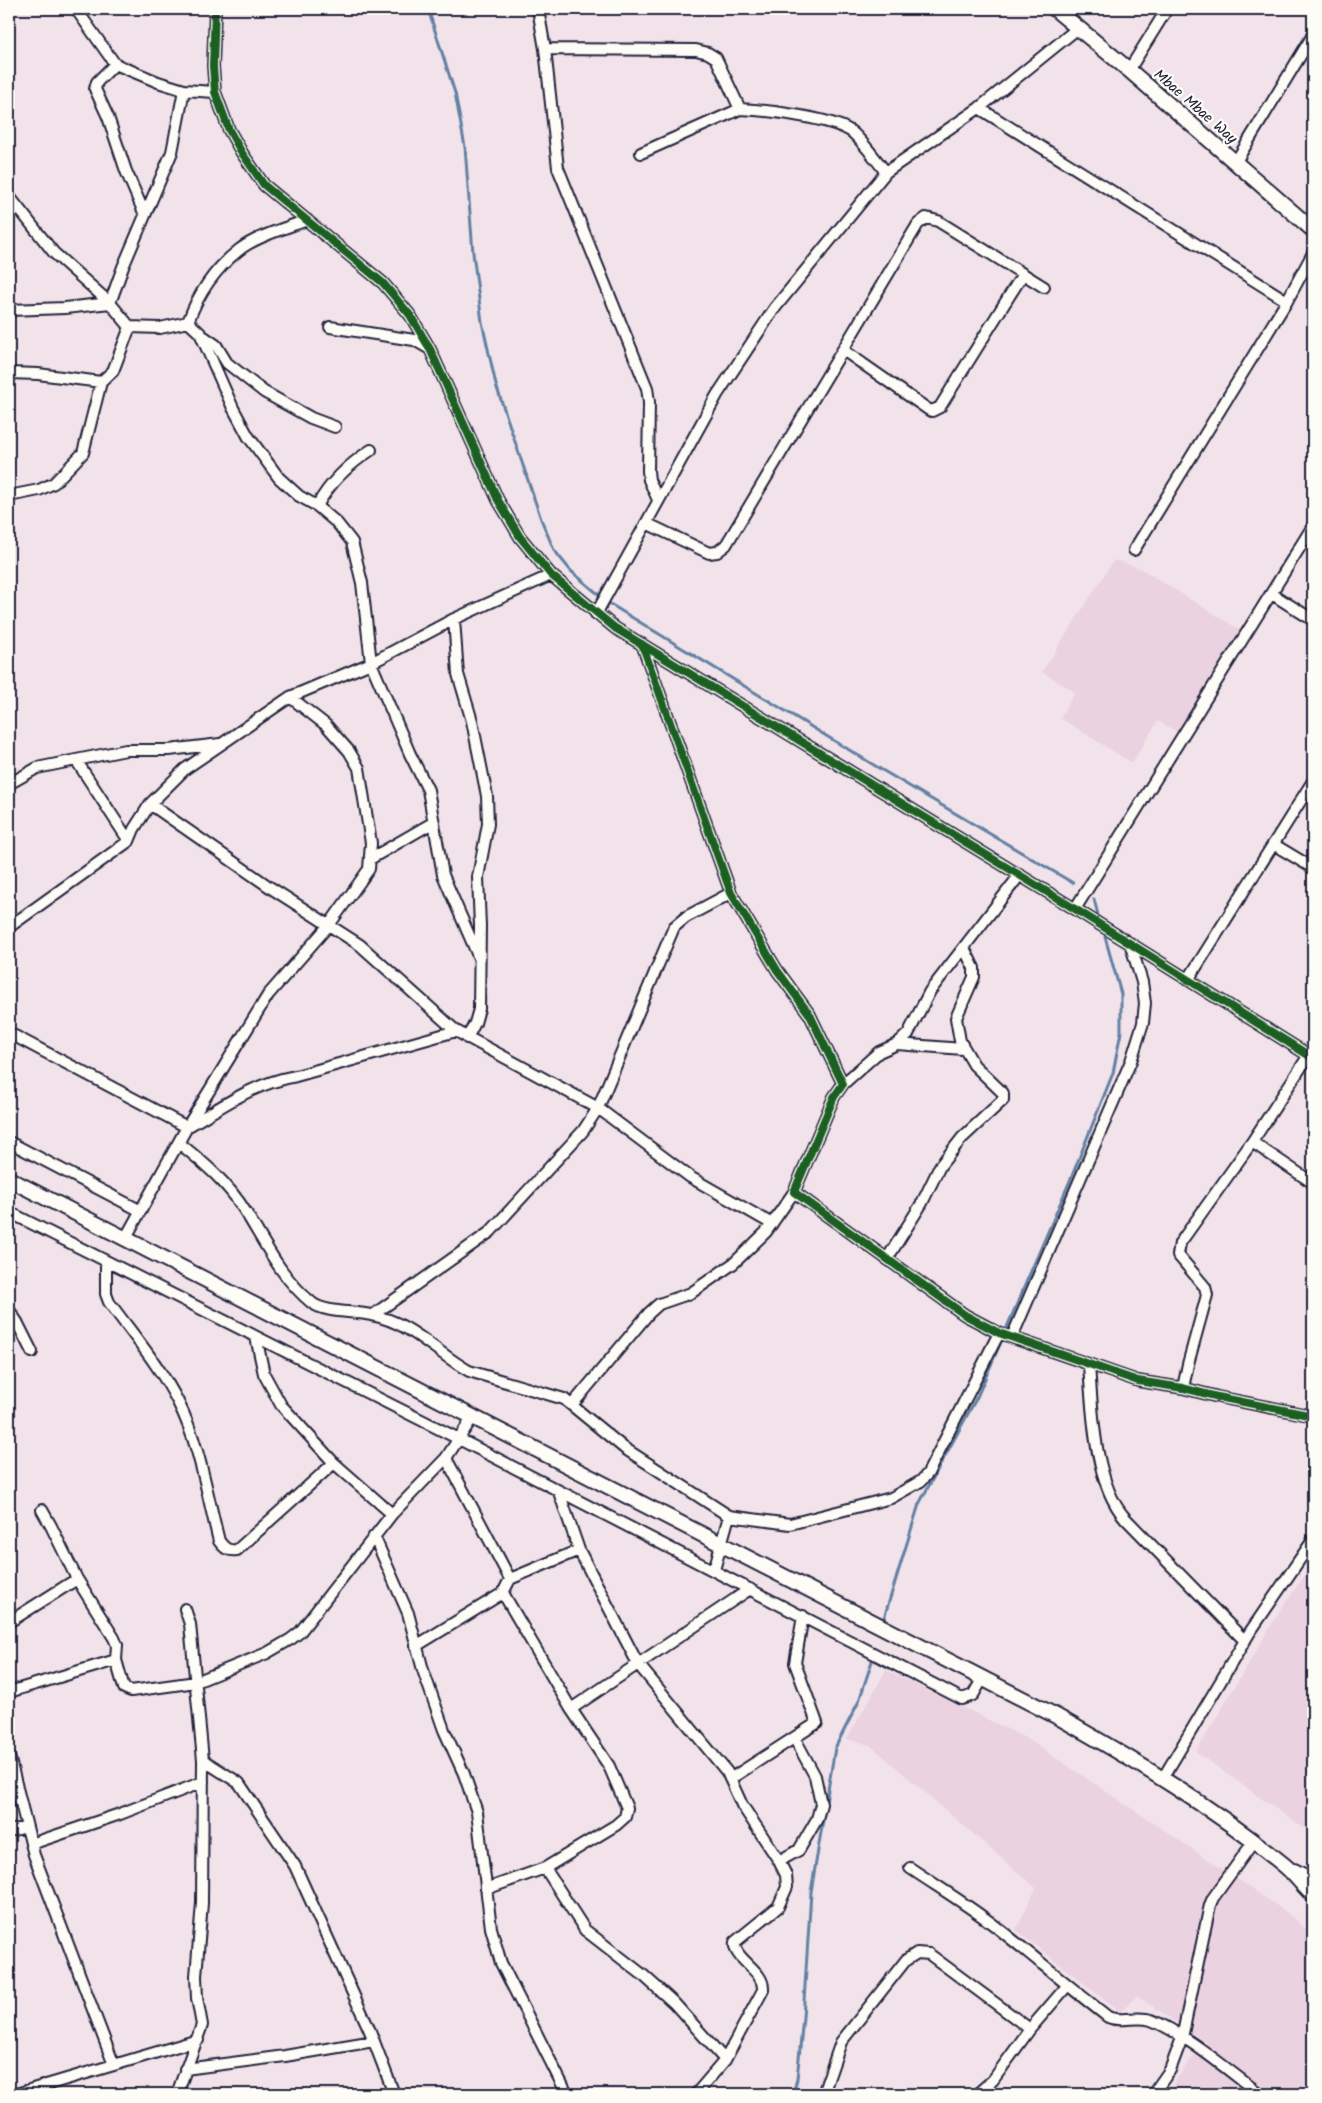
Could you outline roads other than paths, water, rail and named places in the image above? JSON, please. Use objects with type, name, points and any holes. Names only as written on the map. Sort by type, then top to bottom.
[{"type":"main road","name":"Mbae Mbae Way","points":[[1055,9],[1129,70],[1313,230]]},
{"type":"main road","points":[[9,1179],[1058,1717],[1164,1778],[1286,1867],[1313,1895]]},
{"type":"main road","points":[[1286,1867],[1313,1881]]},
{"type":"street","points":[[76,9],[115,64],[158,82],[184,90],[215,92]]},
{"type":"street","points":[[215,9],[213,66],[215,92],[230,130],[264,185],[383,283],[410,315],[430,349],[498,500],[520,537],[552,575],[596,614],[642,644],[1311,1056],[1180,1244],[1178,1255],[1184,1265],[1205,1287],[1207,1295],[1188,1364],[1184,1388]]},
{"type":"street","points":[[538,9],[545,49],[558,168],[646,388],[649,402],[648,471],[649,480],[658,500]]},
{"type":"street","points":[[1129,70],[1167,9]]},
{"type":"street","points":[[596,614],[717,395],[774,309],[886,172],[979,108],[1078,28]]},
{"type":"street","points":[[1235,163],[1313,35]]},
{"type":"street","points":[[545,49],[696,50],[708,53],[716,58],[740,109]]},
{"type":"street","points":[[115,64],[97,82],[95,89],[108,117],[126,171],[145,215]]},
{"type":"street","points":[[110,303],[172,152],[184,90]]},
{"type":"street","points":[[979,108],[1286,301]]},
{"type":"street","points":[[641,154],[740,109],[767,111],[840,125],[852,132],[886,172]]},
{"type":"street","points":[[9,196],[54,253],[110,303],[130,327],[160,328],[188,322]]},
{"type":"street","points":[[646,523],[708,553],[717,552],[726,545],[918,224],[926,218],[938,221],[1044,287]]},
{"type":"street","points":[[188,322],[195,303],[206,285],[239,250],[307,220]]},
{"type":"street","points":[[1134,550],[1286,301],[1313,253]]},
{"type":"street","points":[[843,350],[932,411],[940,407],[1023,274]]},
{"type":"street","points":[[9,310],[65,308],[110,303]]},
{"type":"street","points":[[188,322],[200,334],[216,345],[227,363],[264,392],[311,418],[335,427]]},
{"type":"street","points":[[9,496],[39,490],[54,483],[82,453],[101,382],[113,371],[130,327]]},
{"type":"street","points":[[330,327],[414,340],[430,349]]},
{"type":"street","points":[[200,334],[233,408],[248,436],[279,478],[299,496],[317,506],[337,523],[352,542],[362,583],[372,663],[410,754],[428,790],[443,875],[479,958]]},
{"type":"street","points":[[9,374],[38,374],[101,382]]},
{"type":"street","points":[[317,506],[325,490],[340,474],[351,463],[371,450]]},
{"type":"street","points":[[1074,909],[1313,526]]},
{"type":"street","points":[[9,927],[129,842],[134,829],[150,804],[185,769],[290,697],[372,663],[454,619],[552,575]]},
{"type":"street","points":[[1272,594],[1313,620]]},
{"type":"street","points":[[454,619],[458,674],[472,721],[487,796],[488,824],[478,877],[480,926],[479,1008],[475,1024],[467,1038]]},
{"type":"street","points":[[642,644],[731,893],[778,970],[810,1015],[843,1084]]},
{"type":"street","points":[[125,1239],[187,1126],[268,995],[330,925],[366,875],[371,843],[359,768],[349,751],[326,725],[290,697]]},
{"type":"street","points":[[9,784],[37,768],[126,750],[168,750],[222,744]]},
{"type":"street","points":[[76,760],[129,842]]},
{"type":"street","points":[[1188,980],[1313,781]]},
{"type":"street","points":[[150,804],[271,888],[360,945],[456,1031],[598,1108],[690,1177],[772,1224]]},
{"type":"street","points":[[370,859],[434,822]]},
{"type":"street","points":[[1274,844],[1313,868]]},
{"type":"street","points":[[572,1406],[649,1313],[659,1304],[691,1293],[708,1282],[734,1263],[772,1224],[794,1192],[834,1098],[843,1084],[879,1052],[896,1044],[912,1028],[930,991],[1020,876]]},
{"type":"street","points":[[373,1315],[490,1232],[583,1131],[598,1108],[674,927],[686,917],[731,893]]},
{"type":"street","points":[[1012,1337],[1131,1061],[1143,1023],[1144,995],[1130,944]]},
{"type":"street","points":[[887,1259],[922,1203],[940,1166],[962,1138],[1003,1100],[1003,1093],[974,1065],[963,1049],[956,1018],[974,977],[974,968],[964,948]]},
{"type":"street","points":[[187,1126],[250,1089],[272,1080],[296,1076],[456,1031]]},
{"type":"street","points":[[9,1033],[187,1126]]},
{"type":"street","points":[[896,1044],[963,1049]]},
{"type":"street","points":[[9,1142],[141,1211]]},
{"type":"street","points":[[1252,1142],[1313,1183]]},
{"type":"street","points":[[179,1143],[216,1174],[244,1210],[271,1257],[313,1303],[326,1309],[373,1315],[404,1325],[428,1341],[455,1363],[469,1371],[557,1396],[624,1448],[729,1516],[790,1524],[887,1500],[921,1481],[928,1473],[998,1333]]},
{"type":"street","points":[[794,1192],[965,1315],[998,1333],[1138,1381],[1184,1388],[1218,1397],[1313,1416]]},
{"type":"street","points":[[9,1212],[457,1438],[962,1699],[973,1695],[983,1678]]},
{"type":"street","points":[[106,1262],[106,1294],[109,1302],[161,1372],[179,1402],[197,1453],[219,1541],[224,1548],[237,1550],[334,1464]]},
{"type":"street","points":[[9,1310],[32,1352]]},
{"type":"street","points":[[256,1337],[264,1374],[281,1405],[334,1464],[392,1514]]},
{"type":"street","points":[[1089,1364],[1094,1435],[1114,1504],[1125,1518],[1245,1641]]},
{"type":"street","points":[[42,1510],[77,1579],[114,1638],[117,1650],[116,1660],[123,1685],[128,1690],[196,1682],[267,1652],[291,1639],[308,1622],[392,1514],[446,1458],[472,1416]]},
{"type":"street","points":[[446,1458],[510,1579]]},
{"type":"street","points":[[559,1492],[579,1550],[638,1664],[722,1766],[742,1805],[779,1861],[788,1881],[785,1894],[778,1907],[735,1942],[735,1950],[761,1979],[763,1986],[725,2060],[696,2094]]},
{"type":"street","points":[[714,1570],[729,1516]]},
{"type":"street","points":[[374,1536],[404,1602],[416,1646],[444,1730],[464,1774],[477,1812],[490,1928],[501,1963],[567,2094]]},
{"type":"street","points":[[1164,1778],[1245,1641],[1313,1540]]},
{"type":"street","points":[[416,1646],[503,1593],[510,1579],[579,1550]]},
{"type":"street","points":[[9,1622],[77,1579]]},
{"type":"street","points":[[571,1709],[750,1589]]},
{"type":"street","points":[[486,1889],[546,1868],[616,1825],[627,1812],[626,1802],[609,1766],[571,1709],[503,1593]]},
{"type":"street","points":[[177,2094],[202,2025],[197,1998],[196,1976],[202,1903],[203,1760],[196,1682],[188,1616],[185,1609]]},
{"type":"street","points":[[730,1779],[795,1739],[817,1721],[799,1678],[795,1663],[803,1616]]},
{"type":"street","points":[[9,1692],[116,1660]]},
{"type":"street","points":[[779,1861],[797,1852],[820,1811],[820,1799],[815,1776],[795,1739]]},
{"type":"street","points":[[9,1756],[31,1844],[114,2065]]},
{"type":"street","points":[[203,1760],[239,1783],[295,1866],[374,2041],[394,2094]]},
{"type":"street","points":[[31,1844],[120,1814],[203,1782]]},
{"type":"street","points":[[9,1831],[27,1827]]},
{"type":"street","points":[[1153,2094],[1170,2070],[1182,2038],[1210,1905],[1213,1898],[1254,1842]]},
{"type":"street","points":[[546,1868],[585,1930],[674,2003],[725,2060]]},
{"type":"street","points":[[910,1868],[1003,1932],[1108,2017],[1116,2020],[1150,2020],[1182,2038],[1260,2094]]},
{"type":"street","points":[[823,2094],[841,2042],[906,1960],[917,1954],[930,1954],[1030,2029]]},
{"type":"street","points":[[977,2094],[993,2080],[1030,2029],[1068,1986]]},
{"type":"street","points":[[16,2094],[198,2040]]},
{"type":"street","points":[[185,2069],[284,2056],[374,2041]]},
{"type":"waterway","points":[[428,9],[455,93],[465,147],[473,253],[482,322],[496,385],[541,519],[554,550],[571,571],[610,604],[882,770],[1073,883]]},
{"type":"waterway","points":[[1094,899],[1098,915]]},
{"type":"waterway","points":[[1007,1327],[1072,1176],[1113,1073],[1121,1032],[1121,994],[1105,937]]},
{"type":"waterway","points":[[884,1618],[919,1504],[977,1397],[1001,1342]]},
{"type":"waterway","points":[[793,2094],[797,2079],[803,2017],[811,1892],[835,1748],[859,1701],[873,1658]]}]
